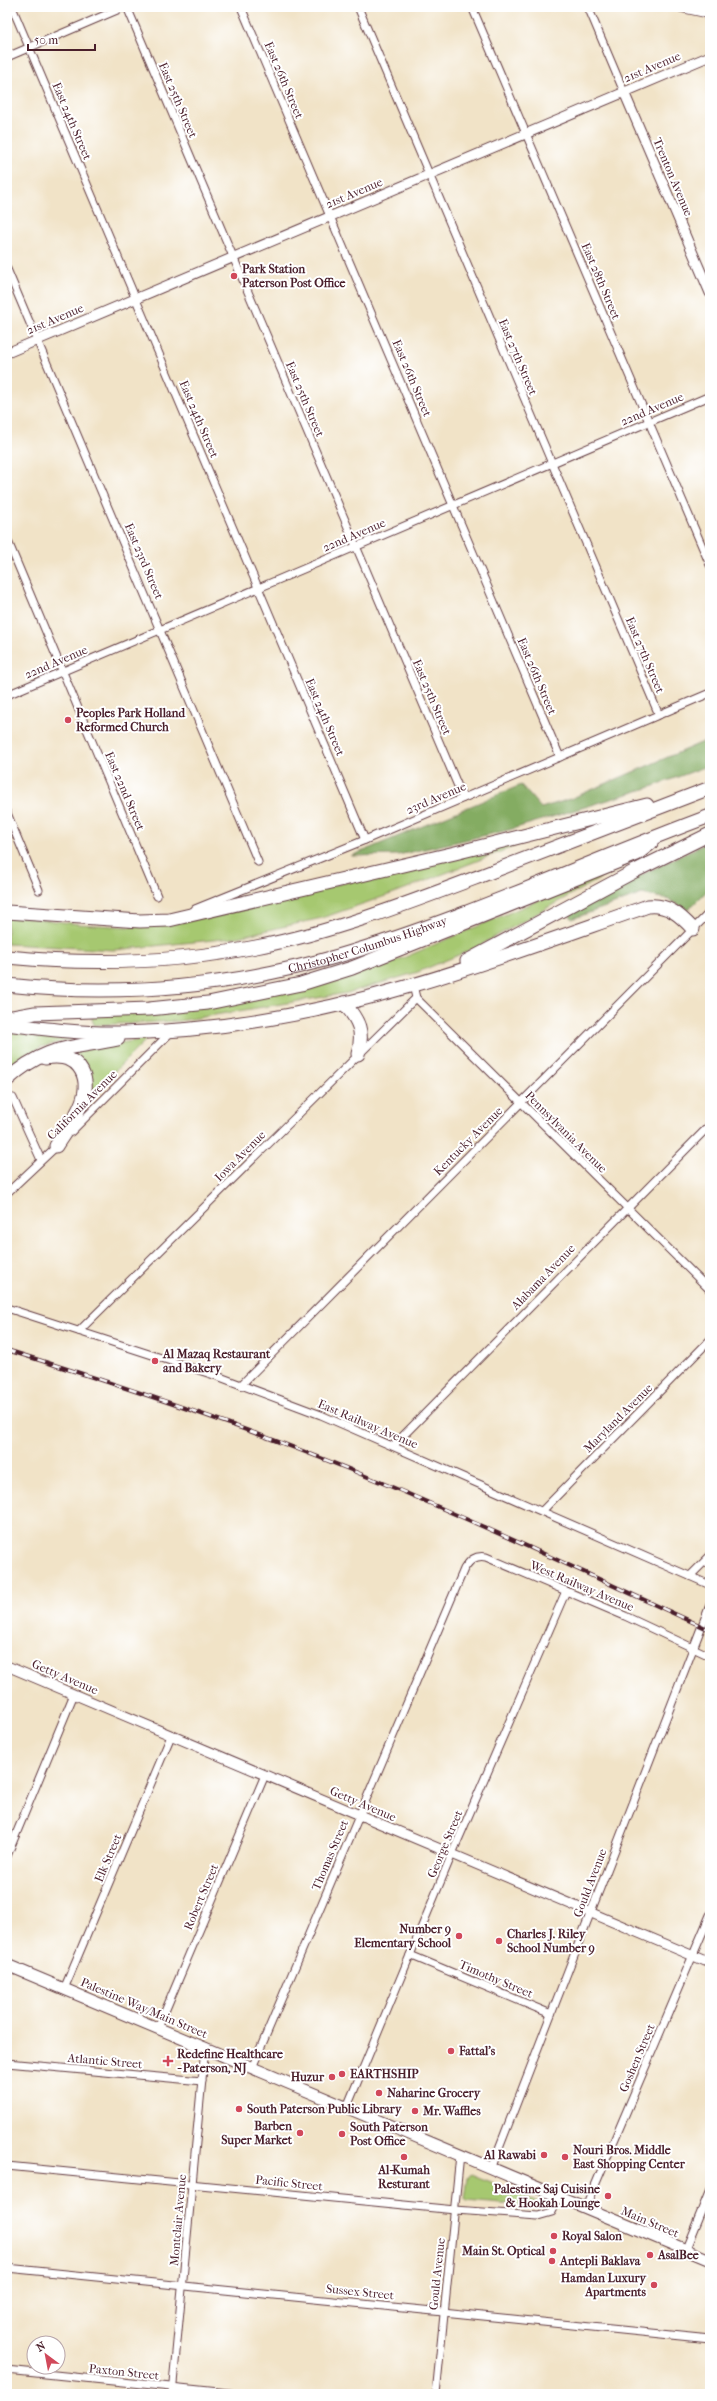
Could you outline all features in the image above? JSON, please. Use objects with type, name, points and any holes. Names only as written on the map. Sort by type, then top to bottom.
[{"type":"highway","points":[[7,912],[140,921],[169,920],[462,851],[710,788]]},
{"type":"highway","name":"Christopher Columbus Highway","points":[[7,957],[93,962],[158,960],[223,953],[301,937],[376,915],[710,788]]},
{"type":"highway","name":"Christopher Columbus Highway","points":[[7,985],[82,989],[153,988],[212,982],[307,964],[416,930],[710,816]]},
{"type":"highway","points":[[7,1018],[35,1013],[149,1009],[208,1003],[300,984],[366,963],[637,854],[663,834]]},
{"type":"highway","points":[[433,979],[635,871],[710,834]]},
{"type":"highway","points":[[7,905],[45,915]]},
{"type":"highway","points":[[7,1080],[31,1062],[64,1047],[149,1032],[241,1022],[344,1003],[433,979],[648,906],[663,906],[675,912],[693,929]]},
{"type":"highway","points":[[344,1003],[358,1023],[362,1037],[358,1054]]},
{"type":"highway","points":[[7,1024],[67,1031],[149,1032]]},
{"type":"highway","points":[[31,1062],[55,1057],[64,1058],[75,1063],[85,1080],[82,1101],[56,1146]]},
{"type":"main road","points":[[682,7],[706,11]]},
{"type":"main road","name":"Palestine Way/Main Street","points":[[7,1965],[491,2169]]},
{"type":"main road","name":"Main Street","points":[[491,2169],[685,2251],[710,2260]]},
{"type":"street","name":"East 24th Street","points":[[12,7],[365,840]]},
{"type":"street","points":[[7,57],[125,7]]},
{"type":"street","name":"East 25th Street","points":[[125,7],[463,798]]},
{"type":"street","name":"East 26th Street","points":[[241,7],[560,757]]},
{"type":"street","name":"East 27th Street","points":[[358,7],[658,715]]},
{"type":"street","name":"East 28th Street","points":[[472,7],[710,565]]},
{"type":"street","points":[[588,7],[624,92]]},
{"type":"street","points":[[706,11],[710,23]]},
{"type":"street","name":"21st Avenue","points":[[7,353],[710,56]]},
{"type":"street","name":"Trenton Avenue","points":[[624,92],[710,293]]},
{"type":"street","name":"East 23rd Street","points":[[7,269],[258,862]]},
{"type":"street","name":"22nd Avenue","points":[[7,695],[710,396]]},
{"type":"street","name":"East 22nd Street","points":[[7,539],[157,896]]},
{"type":"street","name":"23rd Avenue","points":[[169,920],[365,840],[710,694]]},
{"type":"street","points":[[7,813],[39,890]]},
{"type":"street","name":"Kentucky Avenue","points":[[241,1385],[710,912]]},
{"type":"street","points":[[413,985],[416,998]]},
{"type":"street","name":"Pennsylvania Avenue","points":[[416,998],[710,1290]]},
{"type":"street","name":"Iowa Avenue","points":[[79,1331],[416,998]]},
{"type":"street","name":"California Avenue","points":[[7,1193],[172,1030]]},
{"type":"street","points":[[13,1098],[41,1160]]},
{"type":"street","name":"Alabama Avenue","points":[[393,1446],[710,1125]]},
{"type":"street","name":"East Railway Avenue","points":[[7,1308],[241,1385],[321,1415],[710,1585]]},
{"type":"street","name":"Maryland Avenue","points":[[542,1511],[710,1340]]},
{"type":"street","name":"West Railway Avenue","points":[[457,1585],[468,1562],[480,1556],[566,1591],[710,1656]]},
{"type":"street","points":[[690,1576],[710,1556]]},
{"type":"street","name":"Thomas Street","points":[[252,2068],[457,1585]]},
{"type":"street","name":"George Street","points":[[346,2107],[452,1854],[566,1591]]},
{"type":"street","name":"Gould Avenue","points":[[491,2169],[710,1605]]},
{"type":"street","name":"Getty Avenue","points":[[7,1666],[710,1963]]},
{"type":"street","points":[[7,1856],[74,1694]]},
{"type":"street","name":"Elk Street","points":[[64,1989],[172,1736]]},
{"type":"street","name":"Robert Street","points":[[158,2028],[265,1775]]},
{"type":"street","name":"Goshen Street","points":[[585,2209],[710,1915]]},
{"type":"street","name":"Timothy Street","points":[[410,1955],[551,2014]]},
{"type":"street","name":"Montclair Avenue","points":[[172,2391],[205,2048]]},
{"type":"street","name":"Atlantic Street","points":[[7,2064],[202,2081]]},
{"type":"street","name":"Gould Avenue","points":[[436,2394],[460,2156]]},
{"type":"street","name":"Pacific Street","points":[[7,2166],[455,2210],[538,2216],[552,2212],[559,2198]]},
{"type":"street","points":[[685,2251],[710,2190]]},
{"type":"street","name":"Sussex Street","points":[[7,2268],[710,2339]]},
{"type":"street","name":"Paxton Street","points":[[7,2370],[172,2391],[238,2394]]},
{"type":"green space","points":[[710,739],[710,765],[651,787],[509,830],[398,855],[351,856],[521,785],[541,808],[570,799]]},
{"type":"green space","points":[[533,839],[397,892],[322,918],[233,938],[114,950],[7,944],[7,915],[79,924],[130,927],[180,921]]},
{"type":"green space","points":[[710,841],[710,888],[688,910],[667,899],[642,894],[572,919],[568,911]]},
{"type":"green space","points":[[633,860],[475,948],[418,972],[347,993],[179,1021],[94,1025],[91,1016],[288,990],[361,972],[403,958]]},
{"type":"green space","points":[[7,1030],[77,1038],[41,1047],[7,1066]]},
{"type":"green space","points":[[147,1039],[92,1094],[92,1082],[90,1076],[71,1050]]},
{"type":"green space","points":[[471,2174],[545,2205],[546,2208],[467,2201],[465,2199],[468,2178]]},
{"type":"railway","points":[[7,1350],[242,1428],[334,1463],[545,1554],[710,1630]]},
{"type":"place","name":"Park Station Paterson Post Office","points":[[234,276]]},
{"type":"place","name":"Peoples Park Holland Reformed Church","points":[[68,720]]},
{"type":"place","name":"Al Mazaq Restaurant and Bakery","points":[[155,1361]]},
{"type":"place","name":"Number 9 Elementary School","points":[[459,1936]]},
{"type":"place","name":"Charles J. Riley School Number 9","points":[[499,1941]]},
{"type":"place","name":"Fattal's","points":[[451,2051]]},
{"type":"place","name":"Redefine Healthcare - Paterson, NJ","points":[[168,2061]]},
{"type":"place","name":"EARTHSHIP","points":[[342,2074]]},
{"type":"place","name":"Huzur","points":[[332,2077]]},
{"type":"place","name":"Naharine Grocery","points":[[379,2093]]},
{"type":"place","name":"South Paterson Public Library","points":[[239,2109]]},
{"type":"place","name":"Mr. Waffles","points":[[415,2111]]},
{"type":"place","name":"Barben Super Market","points":[[300,2133]]},
{"type":"place","name":"South Paterson Post Office","points":[[342,2134]]},
{"type":"place","name":"Al Rawabi","points":[[544,2155]]},
{"type":"place","name":"Al-Kumah Resturant","points":[[404,2157]]},
{"type":"place","name":"Nouri Bros. Middle East Shopping Center","points":[[565,2157]]},
{"type":"place","name":"Palestine Saj Cuisine & Hookah Lounge","points":[[608,2196]]},
{"type":"place","name":"Royal Salon","points":[[554,2236]]},
{"type":"place","name":"Main St. Optical","points":[[553,2251]]},
{"type":"place","name":"AsalBee","points":[[650,2255]]},
{"type":"place","name":"Antepli Baklava","points":[[552,2261]]},
{"type":"place","name":"Hamdan Luxury Apartments","points":[[654,2285]]}]
